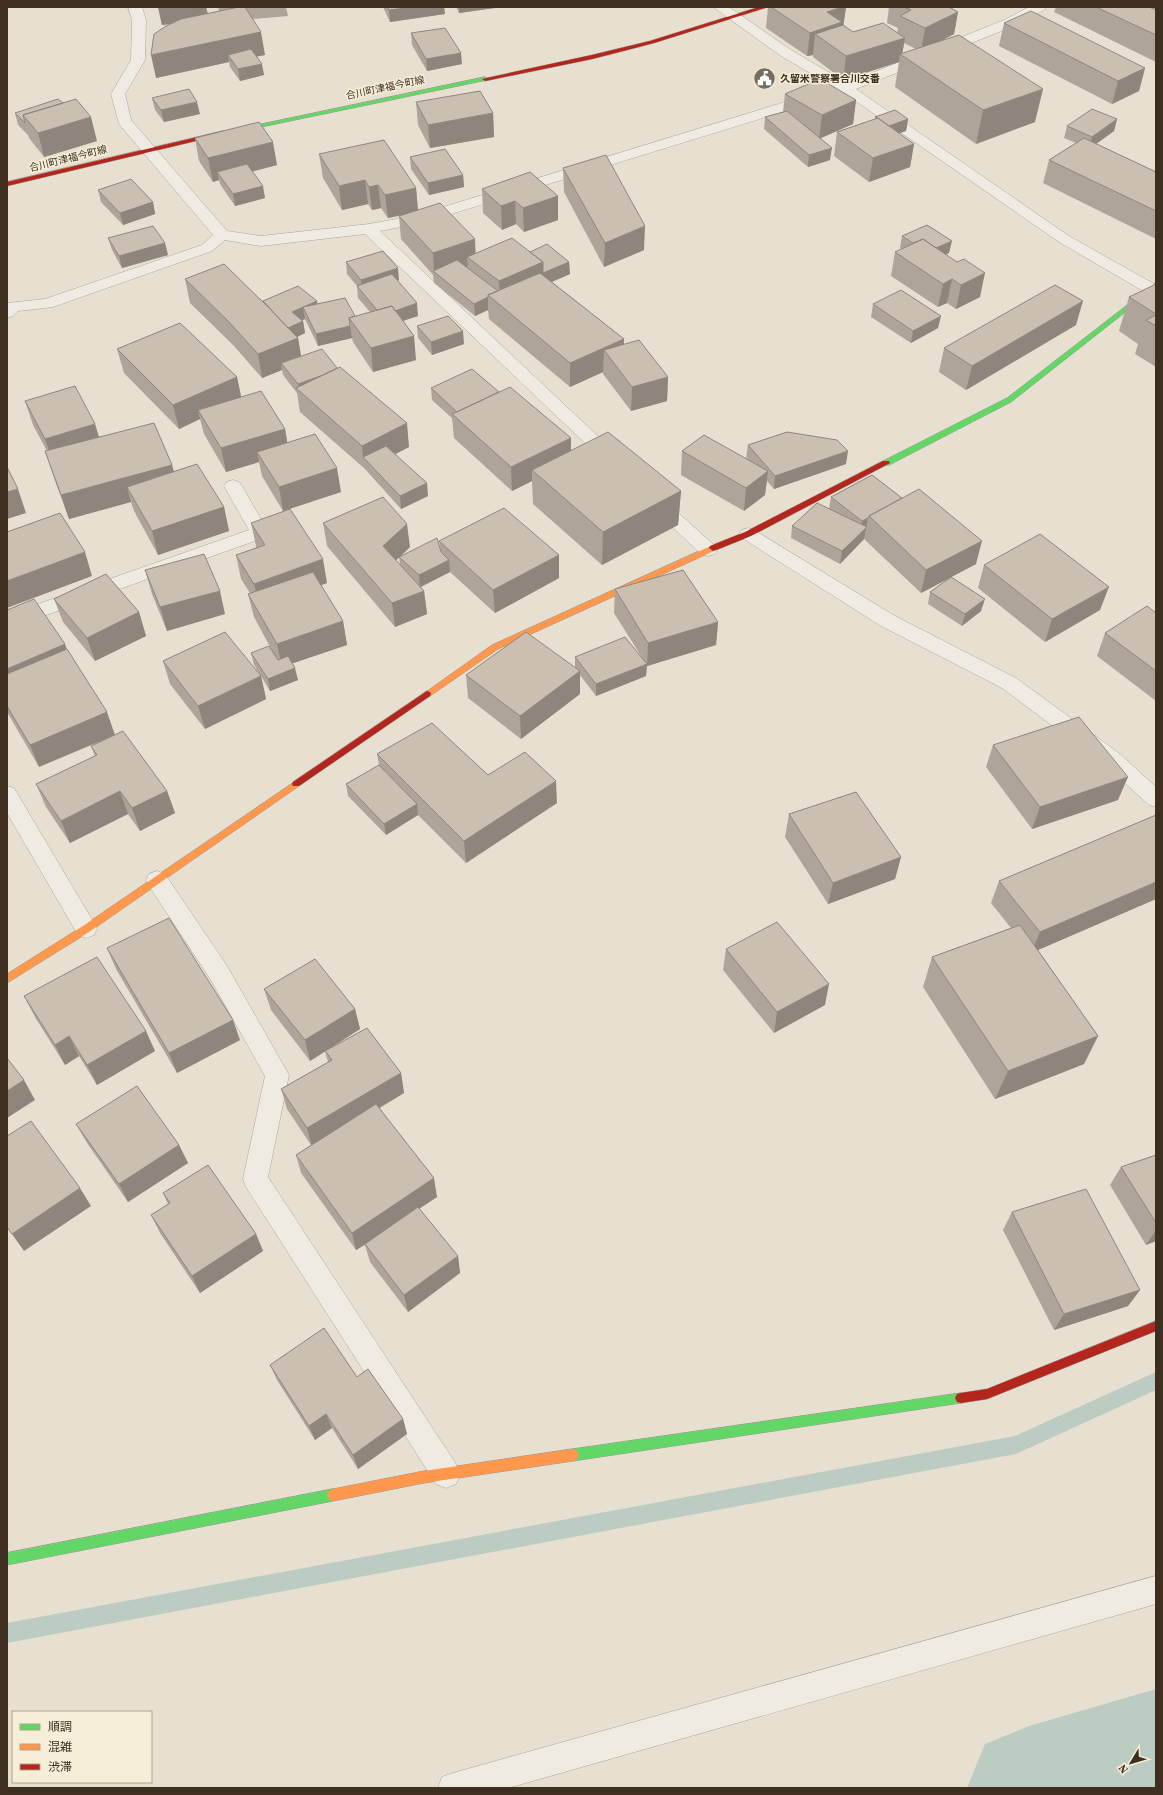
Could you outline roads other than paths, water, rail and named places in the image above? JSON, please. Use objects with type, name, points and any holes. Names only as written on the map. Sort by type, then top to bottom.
[{"type":"street","points":[[135,7],[140,20],[138,60],[118,94],[124,121],[222,235],[261,241],[369,229],[418,220],[846,88],[1008,23],[1039,7]]},
{"type":"street","points":[[7,979],[86,929],[495,647],[708,550],[748,534],[1009,400],[1154,289],[1064,239],[846,88],[786,53],[720,7]]},
{"type":"street","name":"合川町津福今町線","points":[[7,184],[149,149],[361,103],[592,57],[652,42],[735,18],[765,7]]},
{"type":"street","points":[[369,229],[627,474]]},
{"type":"street","points":[[9,307],[47,304],[207,248],[222,235]]},
{"type":"street","points":[[7,622],[260,533],[233,486]]},
{"type":"street","points":[[645,490],[708,550]]},
{"type":"street","points":[[748,534],[888,621],[1009,683],[1113,760],[1156,799]]},
{"type":"street","points":[[7,794],[86,929]]},
{"type":"street","points":[[157,880],[219,973],[277,1075],[255,1180],[446,1474]]},
{"type":"street","points":[[7,1558],[446,1474],[987,1394],[1156,1326]]},
{"type":"street","points":[[453,1788],[1156,1590]]},
{"type":"waterway","points":[[7,1633],[1016,1445],[1156,1381]]},
{"type":"waterway","points":[[1029,1788],[1156,1750]]},
{"type":"place","name":"久留米警察署合川交番","points":[[764,78]]}]
